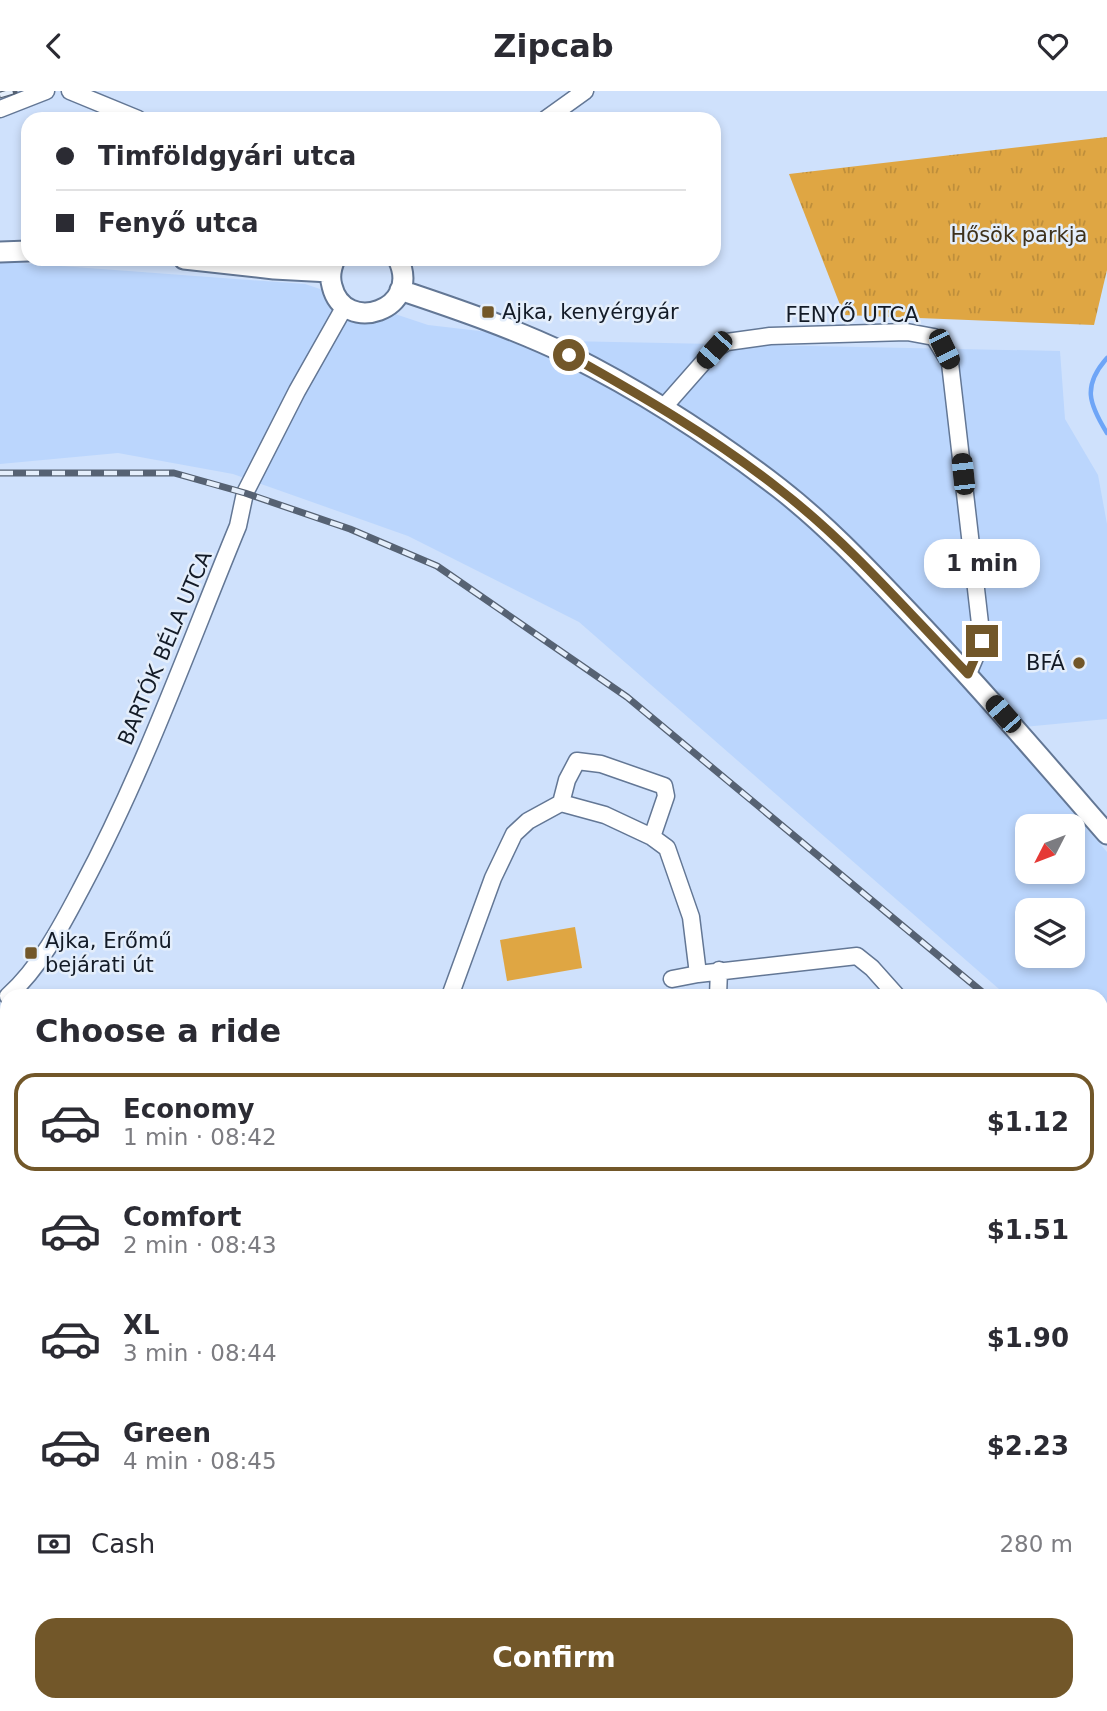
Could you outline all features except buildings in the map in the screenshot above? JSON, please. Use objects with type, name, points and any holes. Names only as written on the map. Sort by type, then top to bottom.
[{"type":"main road","points":[[0,252],[21,251]]},
{"type":"main road","points":[[333,266],[333,291],[345,306],[366,313],[387,307],[401,290],[400,266]]},
{"type":"main road","points":[[401,290],[493,322],[569,355],[716,441],[780,489],[841,541],[968,674],[1107,834]]},
{"type":"street","points":[[0,109],[47,91]]},
{"type":"street","points":[[70,91],[121,112]]},
{"type":"street","points":[[556,112],[585,91]]},
{"type":"street","name":"BARTÓK BÉLA UTCA","points":[[16,989],[48,947],[112,831],[238,526],[245,493],[293,397],[345,306]]},
{"type":"street","name":"FENYŐ UTCA","points":[[663,408],[714,350],[727,342],[770,336],[906,332],[934,337],[950,363],[982,641],[968,674]]},
{"type":"street","points":[[561,803],[567,780],[577,761],[601,764],[664,786],[666,796],[652,837]]},
{"type":"street","points":[[453,989],[493,878],[514,834],[528,821],[561,803],[605,815],[652,837],[667,848],[691,917],[698,974]]},
{"type":"street","points":[[672,979],[719,970],[857,956],[891,989]]},
{"type":"street","points":[[718,989],[719,970]]},
{"type":"shaded area","points":[[0,263],[305,284],[428,325],[565,341],[1060,351],[1065,419],[1098,475],[1107,524],[1107,719],[1002,729],[1075,814],[1015,814],[1015,884],[1085,884],[1085,826],[1107,852],[1107,989],[999,989],[579,622],[408,536],[233,474],[118,453],[0,464]]},
{"type":"green space","name":"Hősök parkja","points":[[1107,137],[1107,270],[1094,325],[844,315],[789,174]]},
{"type":"green space","points":[[575,927],[582,968],[507,981],[500,940]]},
{"type":"waterway","points":[[1107,358],[1091,386],[1092,404],[1107,433]]},
{"type":"railway","points":[[0,95],[14,91]]},
{"type":"railway","points":[[0,473],[174,473],[245,493],[350,529],[437,566],[627,697],[979,989]]},
{"type":"place","name":"Ajka, kenyérgyár","points":[[488,312]]},
{"type":"place","name":"BFÁ","points":[[1079,663]]},
{"type":"place","name":"Ajka, Erőmű bejárati út","points":[[31,953]]},
{"type":"route","points":[[569,355],[716,441],[780,489],[841,541],[968,674],[982,641]]}]
